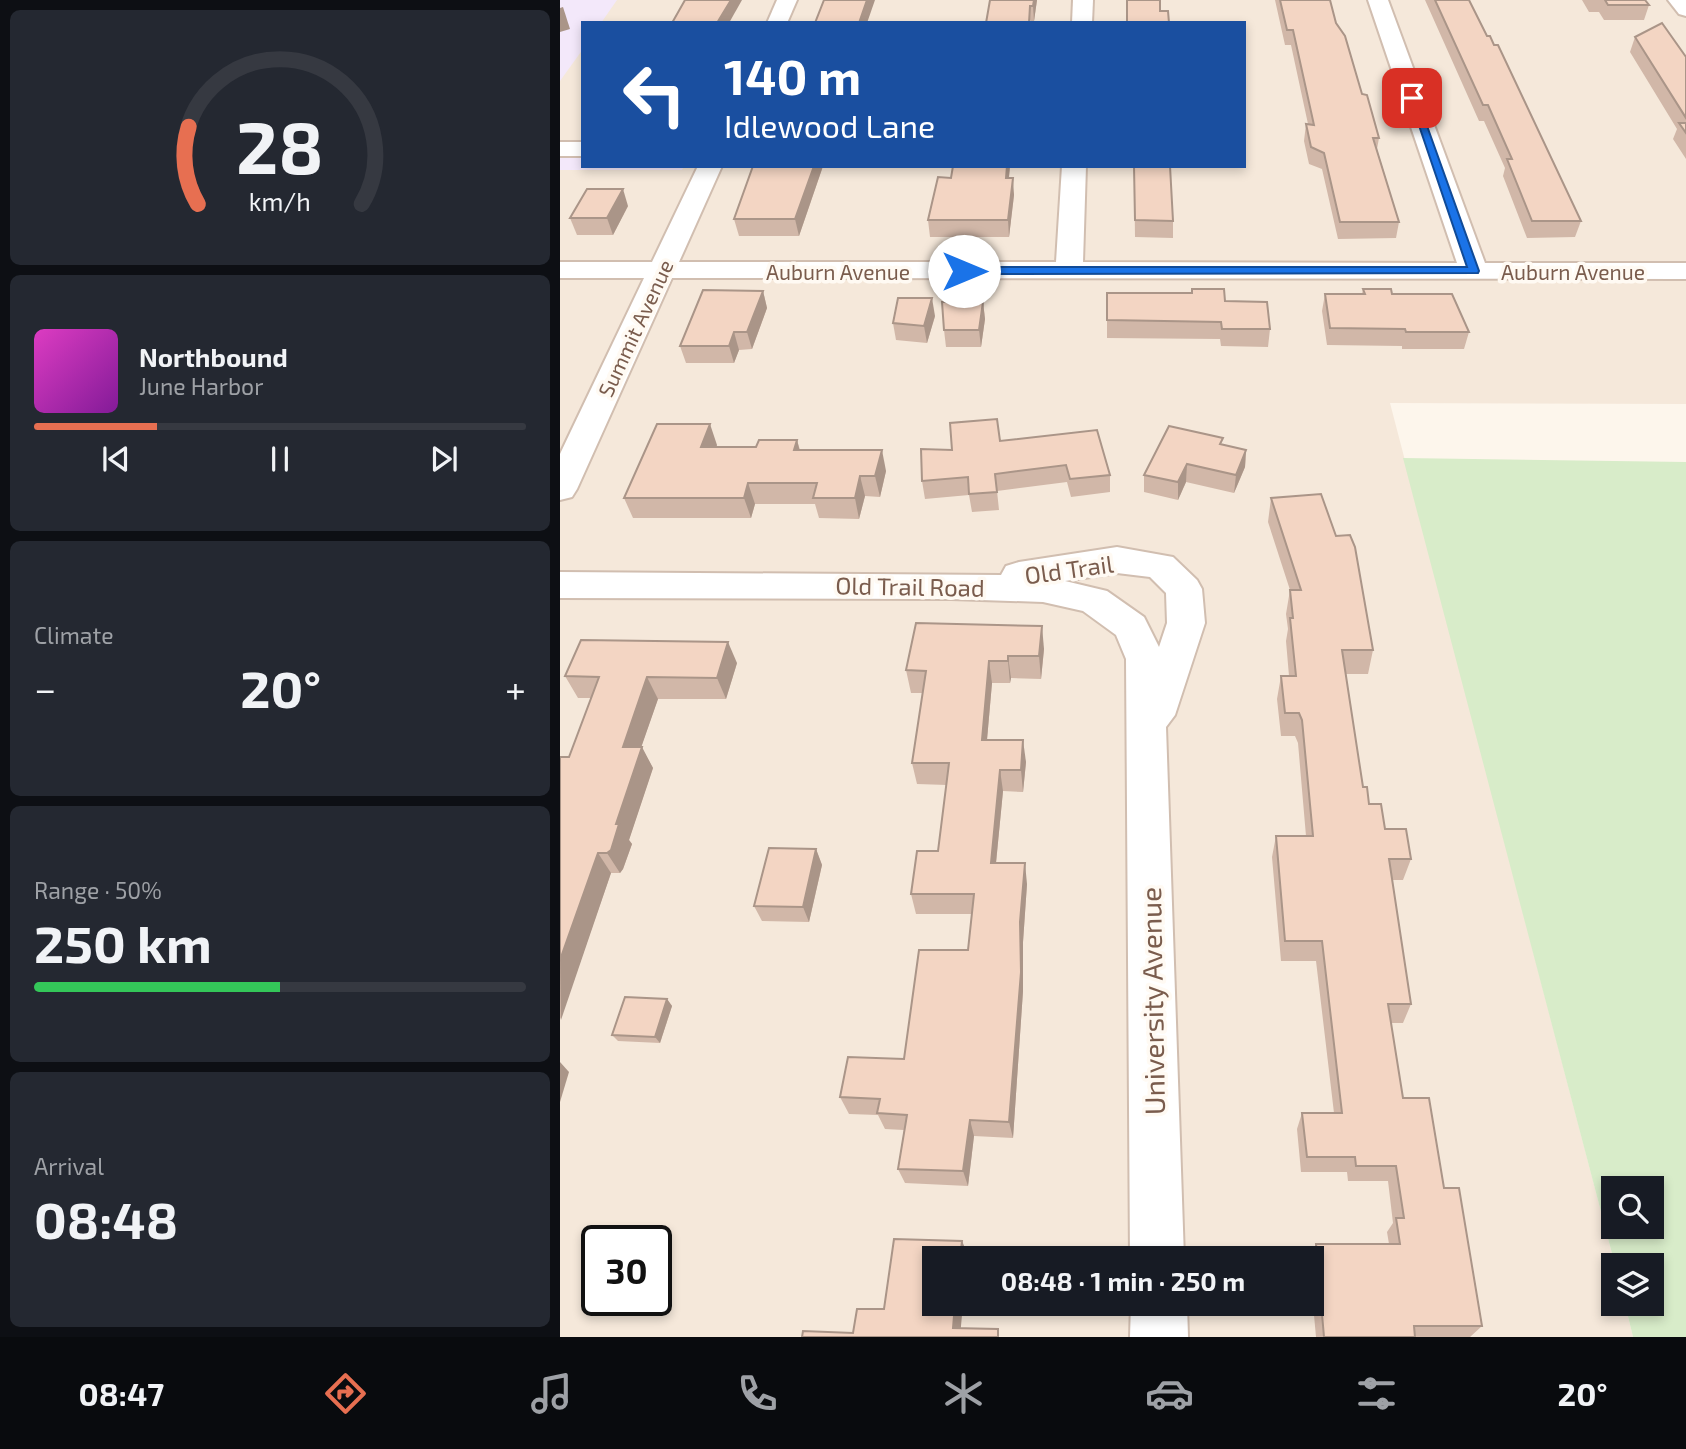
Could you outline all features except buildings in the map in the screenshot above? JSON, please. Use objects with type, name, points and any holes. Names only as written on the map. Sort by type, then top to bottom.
[{"type":"street","points":[[778,21],[787,0]]},
{"type":"street","points":[[1082,21],[1083,0]]},
{"type":"street","points":[[1378,0],[1474,271]]},
{"type":"street","points":[[1678,0],[1686,10]]},
{"type":"street","points":[[560,149],[581,149]]},
{"type":"street","name":"Summit Avenue","points":[[560,489],[709,168]]},
{"type":"street","points":[[1069,271],[1074,168]]},
{"type":"street","name":"Auburn Avenue","points":[[560,270],[1686,271]]},
{"type":"street","name":"Old Trail","points":[[951,586],[1117,560],[1160,566],[1184,589],[1186,623],[1145,744]]},
{"type":"street","name":"Old Trail Road","points":[[560,585],[951,586],[1043,589],[1094,600],[1131,627],[1145,659],[1145,744]]},
{"type":"street","name":"University Avenue","points":[[1145,744],[1157,1246]]},
{"type":"street","points":[[1158,1316],[1159,1337]]},
{"type":"shaded area","points":[[560,0],[1686,0],[1686,404],[1390,403],[1601,1211],[1601,1239],[1608,1239],[1612,1253],[1601,1253],[1601,1316],[1628,1316],[1633,1337],[560,1337]]},
{"type":"shaded area","points":[[560,0],[617,0],[602,21],[581,21],[581,52],[560,81]]},
{"type":"shaded area","points":[[560,140],[581,140],[581,168],[683,168],[682,170],[560,170]]},
{"type":"green space","points":[[1403,458],[1686,462],[1686,1337],[1633,1337],[1628,1316],[1664,1316],[1664,1253],[1612,1253],[1608,1239],[1664,1239],[1664,1176],[1601,1176],[1601,1212]]},
{"type":"route","points":[[964,271],[1474,271],[1412,98]]}]
